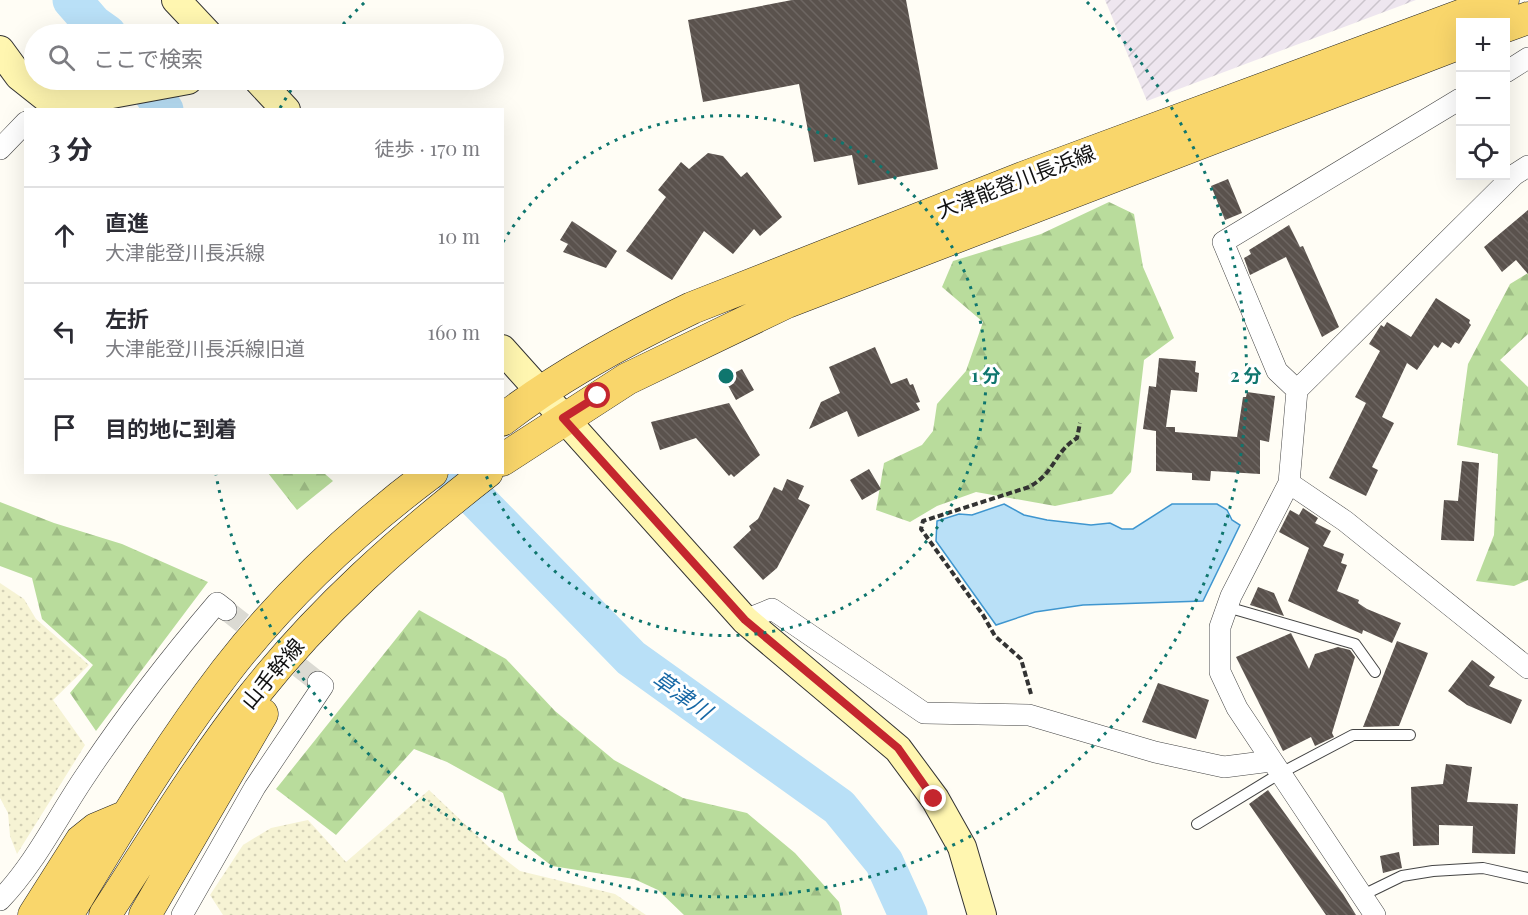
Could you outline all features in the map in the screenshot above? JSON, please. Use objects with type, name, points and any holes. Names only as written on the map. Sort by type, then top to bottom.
[{"type":"main road","name":"大津能登川長浜線","points":[[542,392],[639,334],[758,281],[1025,177],[1503,0]]},
{"type":"main road","points":[[1510,25],[1528,18]]},
{"type":"main road","name":"大津能登川長浜線","points":[[563,418],[636,374],[787,302],[1456,45]]},
{"type":"main road","points":[[504,419],[542,392]]},
{"type":"main road","points":[[508,456],[563,418]]},
{"type":"main road","name":"山手幹線","points":[[34,915],[66,899],[128,816],[175,742],[227,670],[284,604],[341,548],[400,496],[429,474]]},
{"type":"main road","name":"山手幹線","points":[[105,915],[196,774],[253,696],[314,625],[423,521],[484,474]]},
{"type":"main road","points":[[145,915],[314,625]]},
{"type":"street","points":[[176,0],[199,24]]},
{"type":"street","points":[[0,50],[24,82]]},
{"type":"street","points":[[1510,69],[1528,58]]},
{"type":"street","points":[[31,90],[43,104],[133,90]]},
{"type":"street","points":[[267,90],[284,108]]},
{"type":"street","points":[[1298,390],[1277,371],[1223,242],[1456,102]]},
{"type":"street","points":[[0,149],[24,124]]},
{"type":"street","points":[[1375,915],[1237,708],[1220,672],[1220,627],[1227,607],[1289,483],[1298,390],[1514,175],[1528,166]]},
{"type":"street","points":[[504,351],[745,620],[898,748],[934,799],[962,847],[982,915]]},
{"type":"street","points":[[1289,483],[1345,521],[1528,668]]},
{"type":"street","points":[[0,900],[28,864],[87,773],[156,678],[217,603],[226,610]]},
{"type":"street","points":[[745,620],[772,609],[924,713],[1037,718],[1155,752],[1224,767],[1275,767]]},
{"type":"street","points":[[182,915],[255,787],[323,686],[318,682]]},
{"type":"lane","points":[[1227,607],[1355,644],[1375,672]]},
{"type":"lane","points":[[1197,824],[1275,767],[1353,735],[1410,735]]},
{"type":"lane","points":[[1363,895],[1402,876],[1433,871],[1483,868],[1528,878]]},
{"type":"path","points":[[1037,718],[1021,658],[995,636],[983,615],[921,529],[923,521],[1029,487],[1045,478],[1065,446],[1077,438],[1080,423]]},
{"type":"shaded area","points":[[1105,0],[1416,0],[1147,101]]},
{"type":"shaded area","points":[[0,583],[24,599],[36,619],[89,665],[53,700],[85,745],[17,854],[10,836],[8,813],[0,798]]},
{"type":"shaded area","points":[[429,790],[489,847],[520,871],[615,894],[646,915],[223,915],[210,895],[243,845],[271,828],[308,820],[346,862]]},
{"type":"green space","points":[[1109,202],[1134,214],[1143,267],[1174,338],[1144,360],[1131,472],[1112,494],[1055,506],[976,492],[937,506],[910,522],[876,510],[884,463],[922,445],[933,431],[937,404],[966,371],[983,322],[942,287],[953,261],[1041,234]]},
{"type":"green space","points":[[1528,273],[1528,334],[1500,360],[1528,387],[1528,580],[1514,586],[1476,581],[1494,535],[1498,454],[1457,445],[1468,364],[1510,284]]},
{"type":"green space","points":[[269,474],[325,474],[333,481],[297,510]]},
{"type":"green space","points":[[0,502],[54,523],[122,544],[208,582],[96,731],[70,693],[93,665],[42,619],[32,578],[0,566]]},
{"type":"green space","points":[[419,610],[506,659],[555,711],[614,760],[683,798],[747,813],[795,853],[839,902],[842,915],[684,915],[658,890],[634,879],[552,866],[518,840],[503,793],[447,762],[414,749],[336,835],[276,789]]},
{"type":"water","points":[[1004,504],[1024,515],[1047,520],[1091,525],[1110,523],[1122,529],[1133,529],[1172,504],[1217,504],[1227,510],[1232,520],[1240,525],[1203,601],[1083,605],[1035,612],[996,625],[936,541],[937,521],[959,514],[972,515]]},
{"type":"building","points":[[792,0],[906,0],[938,169],[858,185],[852,155],[814,162],[799,84],[703,102],[688,20]]},
{"type":"building","points":[[708,153],[723,156],[741,177],[747,172],[782,217],[760,236],[754,229],[733,254],[704,231],[672,280],[626,251],[666,197],[658,190],[681,162],[689,169]]},
{"type":"building","points":[[1228,179],[1242,213],[1225,220],[1211,186]]},
{"type":"building","points":[[1528,210],[1528,274],[1516,260],[1502,272],[1484,247]]},
{"type":"building","points":[[572,221],[617,251],[606,268],[563,252],[568,244],[560,240]]},
{"type":"building","points":[[1289,225],[1300,247],[1303,246],[1339,327],[1322,337],[1286,257],[1250,275],[1244,258],[1251,254],[1249,250]]},
{"type":"building","points":[[1436,298],[1470,320],[1471,325],[1459,344],[1455,342],[1451,348],[1442,342],[1438,348],[1434,345],[1417,370],[1407,363],[1382,417],[1394,423],[1372,467],[1378,470],[1366,496],[1329,478],[1366,403],[1355,397],[1380,351],[1369,344],[1381,325],[1384,327],[1387,322],[1411,337]]},
{"type":"building","points":[[875,347],[891,384],[907,378],[910,385],[913,384],[920,402],[916,403],[920,410],[858,437],[847,411],[809,429],[821,402],[840,393],[829,367]]},
{"type":"building","points":[[1159,358],[1196,361],[1195,372],[1199,373],[1197,392],[1171,390],[1166,427],[1175,427],[1175,432],[1237,437],[1243,397],[1246,397],[1247,392],[1275,396],[1269,442],[1260,440],[1260,474],[1211,471],[1210,481],[1192,480],[1192,473],[1156,471],[1156,431],[1143,429],[1149,386],[1156,387]]},
{"type":"building","points":[[742,369],[754,390],[736,400],[724,378]]},
{"type":"building","points":[[729,403],[760,455],[734,477],[731,474],[729,476],[696,438],[660,450],[651,422]]},
{"type":"building","points":[[1462,461],[1479,463],[1474,541],[1441,540],[1444,500],[1458,501]]},
{"type":"building","points":[[869,469],[881,489],[862,500],[850,480]]},
{"type":"building","points":[[787,479],[804,486],[798,499],[810,505],[777,568],[763,580],[733,547],[751,530],[749,526],[758,519],[774,487],[782,491]]},
{"type":"building","points":[[1303,508],[1318,518],[1315,523],[1331,531],[1323,546],[1344,554],[1341,563],[1347,565],[1337,591],[1359,600],[1358,603],[1367,609],[1401,623],[1392,643],[1363,630],[1362,634],[1288,601],[1309,548],[1279,532],[1290,510],[1299,515]]},
{"type":"building","points":[[1258,587],[1274,593],[1284,616],[1250,605]]},
{"type":"building","points":[[1291,633],[1309,669],[1315,654],[1338,647],[1350,650],[1355,657],[1332,733],[1334,737],[1315,746],[1311,737],[1283,751],[1236,657]]},
{"type":"building","points":[[1397,641],[1428,653],[1399,726],[1363,727]]},
{"type":"building","points":[[1472,660],[1495,677],[1489,686],[1522,700],[1511,724],[1467,705],[1448,691]]},
{"type":"building","points":[[1158,683],[1209,700],[1196,739],[1142,722]]},
{"type":"building","points":[[1446,764],[1472,767],[1467,802],[1518,804],[1515,854],[1472,853],[1473,826],[1439,825],[1439,845],[1413,846],[1411,787],[1443,784]]},
{"type":"building","points":[[1268,790],[1356,915],[1326,915],[1249,804]]},
{"type":"building","points":[[1399,852],[1402,868],[1383,873],[1380,856]]},
{"type":"waterway","name":"草津川","points":[[72,0],[93,24]]},
{"type":"waterway","name":"草津川","points":[[151,90],[163,108]]},
{"type":"waterway","name":"草津川","points":[[452,474],[631,658],[839,807],[884,862],[908,915]]},
{"type":"tunnel","points":[[226,610],[318,682]]},
{"type":"route","points":[[598,396],[563,418],[745,620],[898,748],[934,799]]}]
